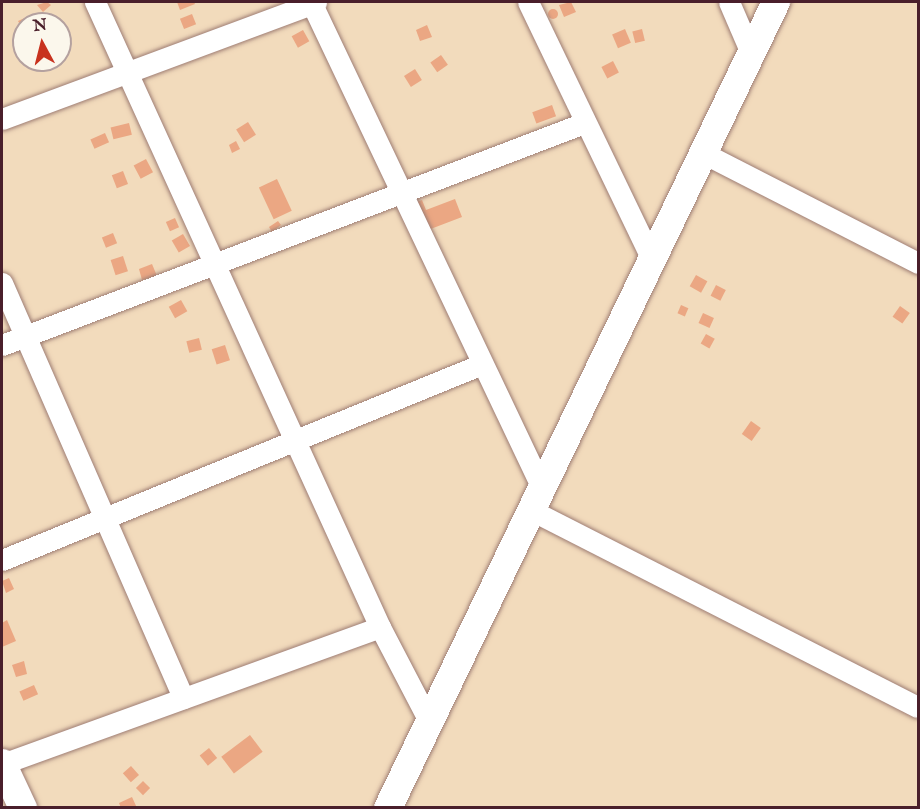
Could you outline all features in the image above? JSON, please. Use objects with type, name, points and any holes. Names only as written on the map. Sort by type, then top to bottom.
[{"type":"street","points":[[95,2],[380,627],[429,722]]},
{"type":"street","points":[[2,119],[313,2],[400,193],[482,364],[537,499],[918,707]]},
{"type":"street","points":[[528,2],[584,123],[652,260]]},
{"type":"street","points":[[729,2],[752,53]]},
{"type":"street","points":[[388,807],[776,2]]},
{"type":"street","points":[[2,345],[584,123]]},
{"type":"street","points":[[703,153],[918,263]]},
{"type":"street","points":[[2,283],[183,698]]},
{"type":"street","points":[[2,560],[482,364]]},
{"type":"street","points":[[23,807],[2,764],[380,627]]},
{"type":"building","points":[[47,2],[51,5],[43,12],[37,5]]},
{"type":"building","points":[[177,2],[194,2],[195,4],[180,10]]},
{"type":"building","points":[[571,2],[576,12],[564,17],[559,5]]},
{"type":"building","points":[[553,9],[557,10],[557,18],[553,19],[549,18],[548,14],[549,10]]},
{"type":"building","points":[[192,14],[196,24],[184,29],[180,19]]},
{"type":"building","points":[[427,25],[432,37],[420,41],[416,30]]},
{"type":"building","points":[[625,29],[631,43],[618,48],[612,34]]},
{"type":"building","points":[[642,29],[645,41],[635,43],[632,31]]},
{"type":"building","points":[[303,30],[309,41],[298,48],[292,36]]},
{"type":"building","points":[[441,55],[448,65],[437,72],[430,62]]},
{"type":"building","points":[[613,61],[619,73],[607,78],[601,67]]},
{"type":"building","points":[[415,69],[422,80],[411,87],[404,76]]},
{"type":"building","points":[[552,105],[556,116],[536,123],[532,112]]},
{"type":"building","points":[[248,122],[256,135],[244,142],[236,129]]},
{"type":"building","points":[[129,123],[132,135],[113,139],[111,128]]},
{"type":"building","points":[[105,133],[109,142],[94,149],[90,140]]},
{"type":"building","points":[[236,141],[240,149],[232,153],[229,145]]},
{"type":"building","points":[[146,159],[153,172],[141,179],[134,166]]},
{"type":"building","points":[[123,171],[128,184],[117,188],[112,175]]},
{"type":"building","points":[[277,179],[292,211],[274,219],[259,187]]},
{"type":"building","points":[[455,199],[462,217],[428,230],[417,202],[422,200],[426,210]]},
{"type":"building","points":[[175,218],[179,227],[170,231],[166,222]]},
{"type":"building","points":[[278,221],[281,225],[272,232],[269,227]]},
{"type":"building","points":[[113,233],[117,243],[106,248],[102,237]]},
{"type":"building","points":[[183,234],[190,246],[179,253],[172,241]]},
{"type":"building","points":[[123,256],[128,271],[116,275],[111,260]]},
{"type":"building","points":[[152,264],[157,276],[142,280],[139,269]]},
{"type":"building","points":[[696,275],[707,281],[701,293],[690,286]]},
{"type":"building","points":[[716,285],[726,290],[720,301],[711,296]]},
{"type":"building","points":[[181,300],[187,311],[175,318],[169,307]]},
{"type":"building","points":[[681,305],[688,308],[685,316],[677,313]]},
{"type":"building","points":[[900,306],[910,313],[902,324],[893,317]]},
{"type":"building","points":[[703,313],[714,318],[709,328],[699,323]]},
{"type":"building","points":[[706,334],[715,339],[709,348],[701,344]]},
{"type":"building","points":[[199,338],[202,350],[189,353],[186,341]]},
{"type":"building","points":[[225,345],[230,360],[217,365],[212,349]]},
{"type":"building","points":[[751,421],[761,428],[752,441],[742,434]]},
{"type":"building","points":[[9,578],[14,589],[6,593],[2,581]]},
{"type":"building","points":[[7,620],[16,641],[2,647],[2,623]]},
{"type":"building","points":[[24,661],[27,674],[16,677],[12,665]]},
{"type":"building","points":[[34,685],[38,694],[23,701],[19,692]]},
{"type":"building","points":[[250,735],[263,752],[234,773],[221,757]]},
{"type":"building","points":[[209,748],[217,758],[208,766],[200,756]]},
{"type":"building","points":[[131,766],[139,775],[131,782],[123,773]]},
{"type":"building","points":[[143,781],[150,788],[143,795],[136,788]]},
{"type":"building","points":[[132,797],[137,808],[121,808],[119,803]]}]
